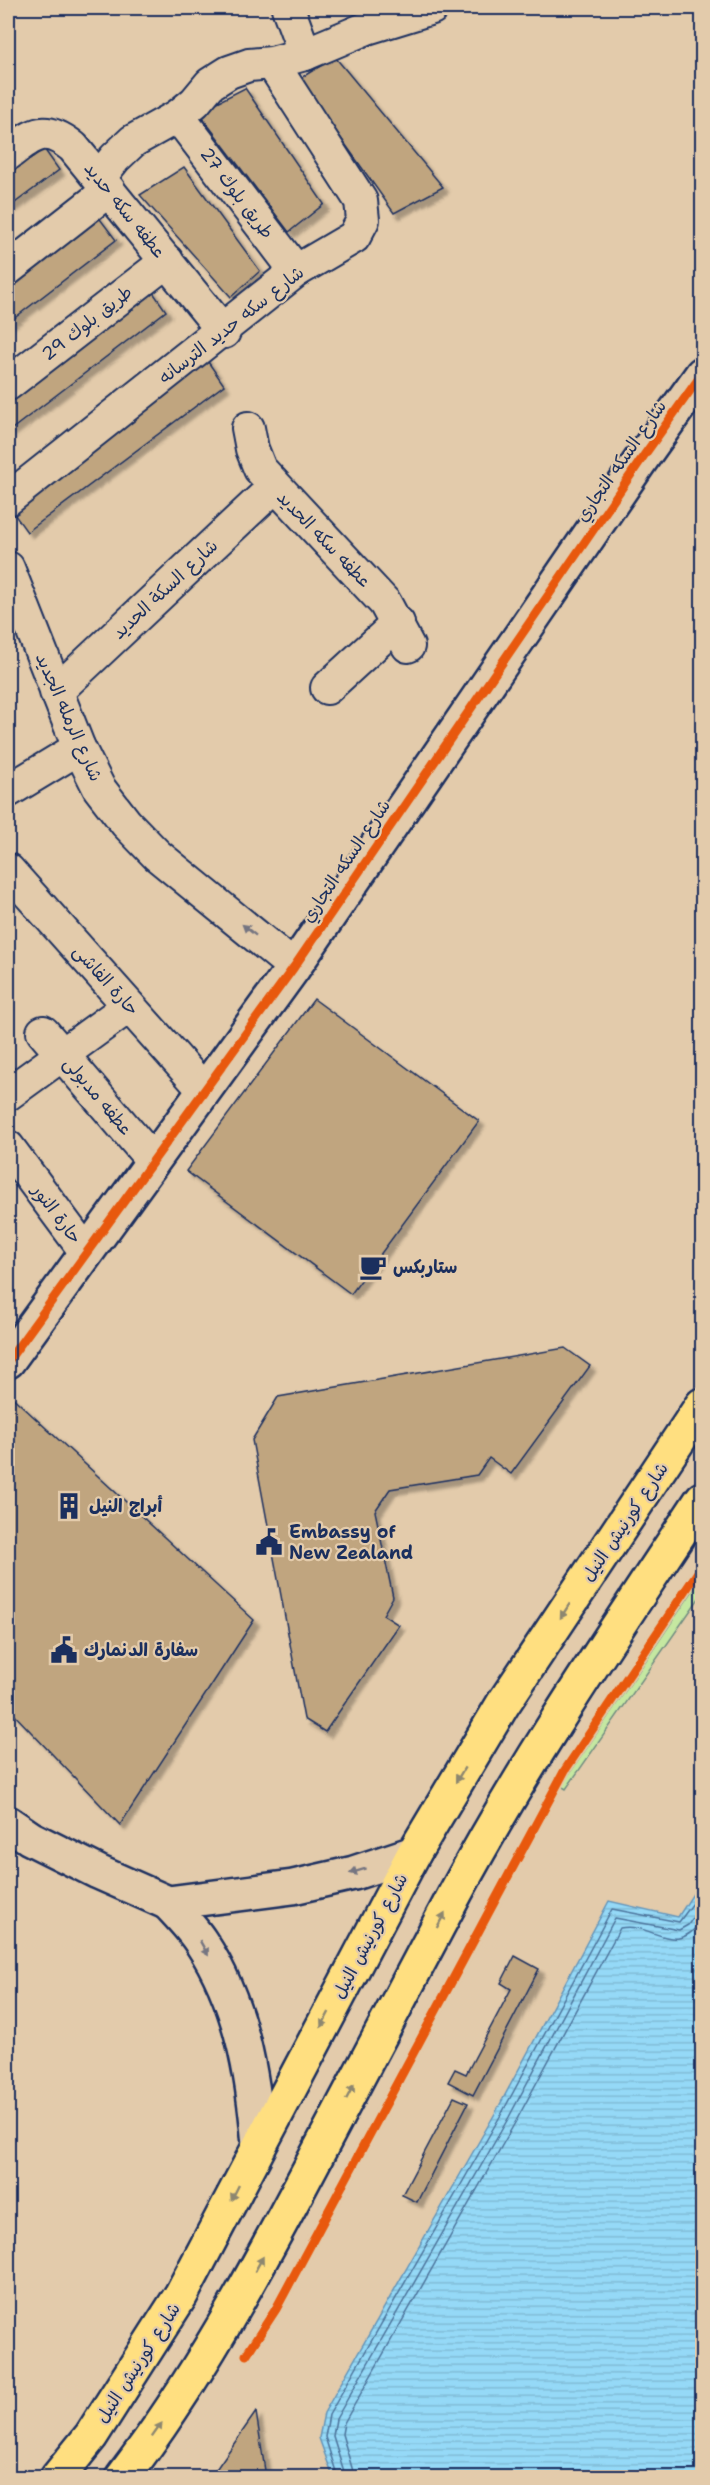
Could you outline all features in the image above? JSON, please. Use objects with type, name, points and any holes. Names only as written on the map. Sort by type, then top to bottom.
[{"type":"highway","name":"شارع كورنيش النيل","points":[[57,2478],[91,2436],[181,2295],[414,1853],[503,1704],[702,1405]]},
{"type":"highway","points":[[122,2478],[186,2389],[230,2315],[458,1888],[515,1790],[593,1663],[702,1499]]},
{"type":"street","points":[[288,8],[305,54]]},
{"type":"street","points":[[8,269],[104,184],[115,158],[133,141],[178,116],[195,102],[210,84],[228,72],[249,65],[272,63],[305,54],[362,18],[432,8]]},
{"type":"street","name":"شارع سكه حديد الترسانه","points":[[8,499],[224,332],[296,272],[354,237],[363,220],[361,201],[272,63]]},
{"type":"street","name":"طريق بلوك 27","points":[[178,116],[296,272]]},
{"type":"street","name":"عطفه سكه حديد","points":[[8,154],[37,134],[57,135],[73,147],[224,332]]},
{"type":"street","name":"طريق بلوك 29","points":[[8,384],[167,261]]},
{"type":"street","name":"شارع السكه التجاري","points":[[8,1361],[294,967],[702,374]]},
{"type":"street","name":"عطفه سكه الحديد","points":[[248,428],[252,450],[260,470],[385,603],[403,635],[327,688]]},
{"type":"street","name":"شارع السكة الحديد","points":[[56,692],[274,487]]},
{"type":"street","name":"شارع الرمله الجديد","points":[[8,568],[14,607],[56,692],[79,748],[99,788],[126,824],[158,855],[294,967]]},
{"type":"street","points":[[8,791],[79,748]]},
{"type":"street","name":"حارة الفاشى","points":[[8,870],[204,1090]]},
{"type":"street","points":[[8,1094],[53,1043],[129,1006]]},
{"type":"street","name":"عطفه مدبولى","points":[[53,1043],[153,1161]]},
{"type":"street","name":"حارة النور","points":[[8,1147],[86,1252]]},
{"type":"street","points":[[8,1822],[30,1838],[168,1903],[201,1941],[226,1988],[244,2039],[252,2081],[259,2145]]},
{"type":"street","points":[[168,1903],[293,1887],[354,1873],[414,1853]]},
{"type":"green space","points":[[702,1577],[702,1594],[566,1789],[561,1786]]},
{"type":"water","points":[[702,1880],[702,2477],[333,2477],[319,2438],[324,2413],[497,2110],[609,1901],[678,1917]]},
{"type":"building","points":[[335,57],[443,187],[394,213],[299,79]]},
{"type":"building","points":[[245,88],[324,204],[289,232],[198,112]]},
{"type":"building","points":[[37,139],[59,170],[8,208],[8,162]]},
{"type":"building","points":[[184,167],[260,271],[231,297],[140,195]]},
{"type":"building","points":[[94,211],[116,240],[8,323],[8,278]]},
{"type":"building","points":[[148,285],[166,311],[8,432],[8,393]]},
{"type":"building","points":[[204,356],[224,385],[27,532],[9,507]]},
{"type":"building","points":[[314,999],[479,1121],[351,1294],[186,1171]]},
{"type":"building","points":[[565,1348],[590,1366],[511,1474],[489,1458],[477,1475],[390,1489],[375,1511],[393,1597],[383,1615],[399,1625],[325,1732],[304,1719],[252,1440],[278,1397]]},
{"type":"building","name":"أبراج النيل","points":[[8,1393],[254,1620],[120,1825],[8,1708]]},
{"type":"building","points":[[515,1956],[539,1969],[473,2095],[448,2082],[455,2069],[466,2074],[511,1989],[501,1983]]},
{"type":"building","points":[[454,2097],[468,2103],[417,2202],[402,2195]]},
{"type":"building","points":[[256,2412],[266,2477],[210,2478]]},
{"type":"cycle path","points":[[8,1361],[294,967],[702,374]]},
{"type":"cycle path","points":[[246,2355],[276,2309],[565,1770],[702,1566]]},
{"type":"place","name":"ستاربكس","points":[[373,1267]]},
{"type":"place","name":"أبراج النيل","points":[[69,1506]]},
{"type":"place","name":"Embassy of New Zealand","points":[[269,1542]]},
{"type":"place","name":"سفارة الدنمارك","points":[[64,1650]]}]
